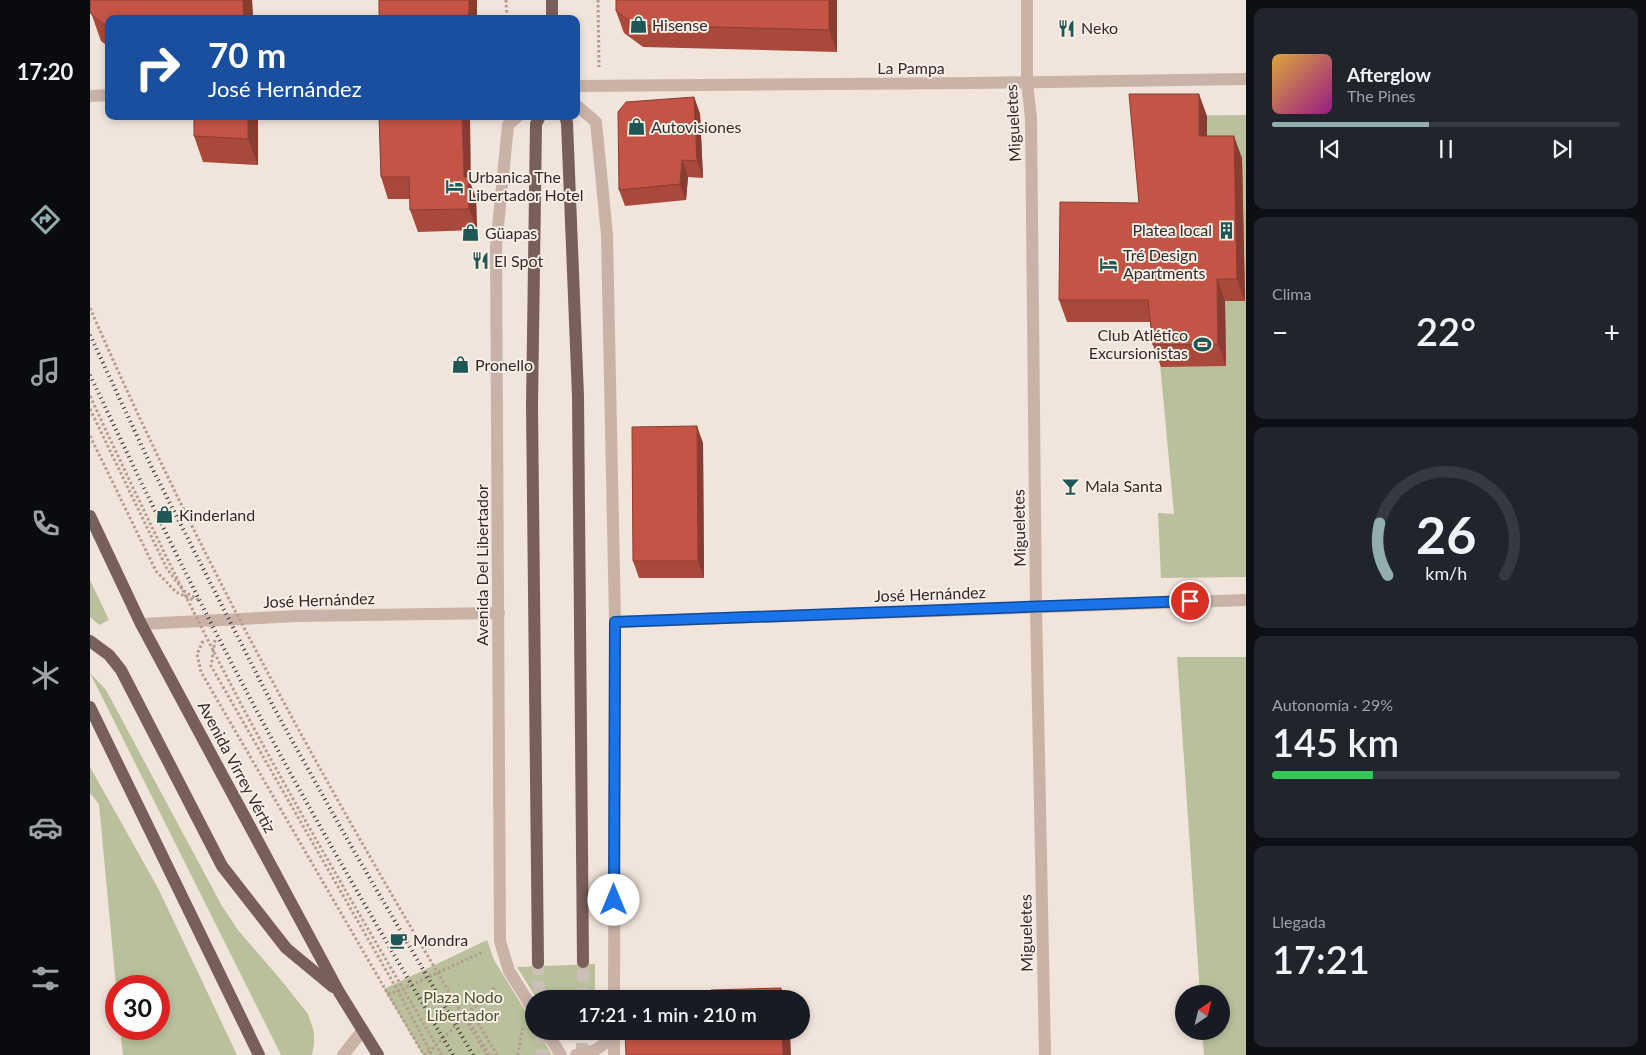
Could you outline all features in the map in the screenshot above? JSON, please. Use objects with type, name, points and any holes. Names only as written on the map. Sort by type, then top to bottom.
[{"type":"main road","points":[[552,0],[552,15]]},
{"type":"main road","points":[[538,120],[536,124],[532,406],[538,963]]},
{"type":"main road","points":[[566,120],[578,396],[583,962]]},
{"type":"main road","name":"Avenida Virrey Vértiz","points":[[90,516],[141,624],[339,992],[363,1030]]},
{"type":"main road","points":[[90,641],[109,655],[121,670],[222,866],[286,948],[339,992]]},
{"type":"main road","points":[[90,707],[259,1055]]},
{"type":"main road","points":[[363,1030],[378,1055]]},
{"type":"street","name":"Migueletes","points":[[1027,0],[1027,82],[1031,118],[1036,607],[1044,1055]]},
{"type":"street","name":"La Pampa","points":[[580,86],[1246,79]]},
{"type":"street","points":[[90,95],[105,95]]},
{"type":"street","points":[[580,109],[596,122],[607,235],[615,622],[614,990]]},
{"type":"street","name":"Avenida Del Libertador","points":[[514,120],[508,125],[496,247],[500,941],[509,971],[525,997]]},
{"type":"street","name":"José Hernández","points":[[615,622],[1246,600]]},
{"type":"street","name":"José Hernández","points":[[141,624],[298,616],[499,613]]},
{"type":"street","points":[[343,1055],[363,1030]]},
{"type":"street","points":[[551,1040],[558,1051],[575,1055],[600,1049],[608,1040]]},
{"type":"street","points":[[614,1040],[614,1055]]},
{"type":"path","points":[[506,0],[507,15]]},
{"type":"path","points":[[598,0],[599,86]]},
{"type":"path","points":[[90,308],[171,485],[279,693],[410,928],[488,1055]]},
{"type":"path","points":[[90,396],[144,513],[250,721],[440,1055]]},
{"type":"path","points":[[90,409],[167,569],[184,591],[195,596],[205,605],[208,634],[197,654],[201,672],[424,1055],[431,1053],[498,984],[506,959]]},
{"type":"path","points":[[90,436],[156,571],[176,592],[194,601],[216,634],[211,666],[398,991],[431,1053]]},
{"type":"path","points":[[388,994],[484,952],[500,941]]},
{"type":"path","points":[[488,1055],[470,1023],[475,1018],[497,1055]]},
{"type":"path","points":[[518,1055],[524,1024]]},
{"type":"green space","name":"Club Atlético Excursionistas","points":[[1246,115],[1246,577],[1161,578],[1158,513],[1174,514],[1137,116]]},
{"type":"green space","points":[[90,580],[109,620],[99,625],[90,617]]},
{"type":"green space","points":[[1177,657],[1246,657],[1246,1055],[1204,1055],[1203,1040],[1230,1040],[1230,985],[1199,985]]},
{"type":"green space","points":[[90,673],[106,690],[222,906],[238,930],[308,1014],[314,1032],[312,1055],[281,1055]]},
{"type":"green space","points":[[90,767],[158,888],[237,1055],[123,1055],[121,1040],[170,1040],[170,975],[115,975],[99,804],[90,793]]},
{"type":"green space","name":"Plaza Nodo Libertador","points":[[487,940],[494,960],[525,1010],[525,1040],[543,1040],[552,1055],[423,1055],[384,989]]},
{"type":"green space","points":[[595,964],[595,990],[531,990],[517,967]]},
{"type":"building","points":[[90,0],[243,0],[244,15],[105,15],[105,26],[91,14]]},
{"type":"building","points":[[379,0],[469,0],[468,15],[379,15]]},
{"type":"building","points":[[616,0],[829,0],[829,30],[635,25],[616,11]]},
{"type":"building","points":[[1129,94],[1199,94],[1199,136],[1234,136],[1237,279],[1217,279],[1218,344],[1153,345],[1148,300],[1059,300],[1060,202],[1139,203]]},
{"type":"building","points":[[694,97],[697,161],[682,160],[680,184],[619,190],[618,112],[626,102]]},
{"type":"building","points":[[194,120],[248,120],[248,139],[194,136]]},
{"type":"building","points":[[379,120],[462,120],[464,177],[468,177],[469,209],[410,210],[409,177],[381,177]]},
{"type":"building","points":[[697,426],[698,561],[633,561],[632,427]]},
{"type":"building","points":[[781,988],[781,990],[711,990]]},
{"type":"building","points":[[625,1040],[782,1040],[783,1055],[626,1055]]},
{"type":"tunnel","points":[[583,962],[583,990]]},
{"type":"tunnel","points":[[538,963],[540,990]]},
{"type":"tunnel","points":[[541,1040],[542,1055]]},
{"type":"tunnel","points":[[582,1040],[582,1055]]},
{"type":"railway","points":[[90,335],[152,468],[274,708],[351,846],[473,1055]]},
{"type":"railway","points":[[90,375],[172,546],[259,715],[330,844],[453,1055]]},
{"type":"place","name":"Hisense","points":[[638,25]]},
{"type":"place","name":"Neko","points":[[1067,28]]},
{"type":"place","name":"Autovisiones","points":[[637,127]]},
{"type":"place","name":"Urbanica The Libertador Hotel","points":[[454,186]]},
{"type":"place","name":"Platea local","points":[[1226,230]]},
{"type":"place","name":"Güapas","points":[[471,233]]},
{"type":"place","name":"El Spot","points":[[480,261]]},
{"type":"place","name":"Tré Design Apartments","points":[[1109,264]]},
{"type":"place","name":"Club Atlético Excursionistas","points":[[1202,344]]},
{"type":"place","name":"Pronello","points":[[461,365]]},
{"type":"place","name":"Mala Santa","points":[[1071,486]]},
{"type":"place","name":"Kinderland","points":[[165,515]]},
{"type":"place","name":"Mondra","points":[[399,940]]},
{"type":"route","points":[[614,900],[615,622],[1190,601]]}]
